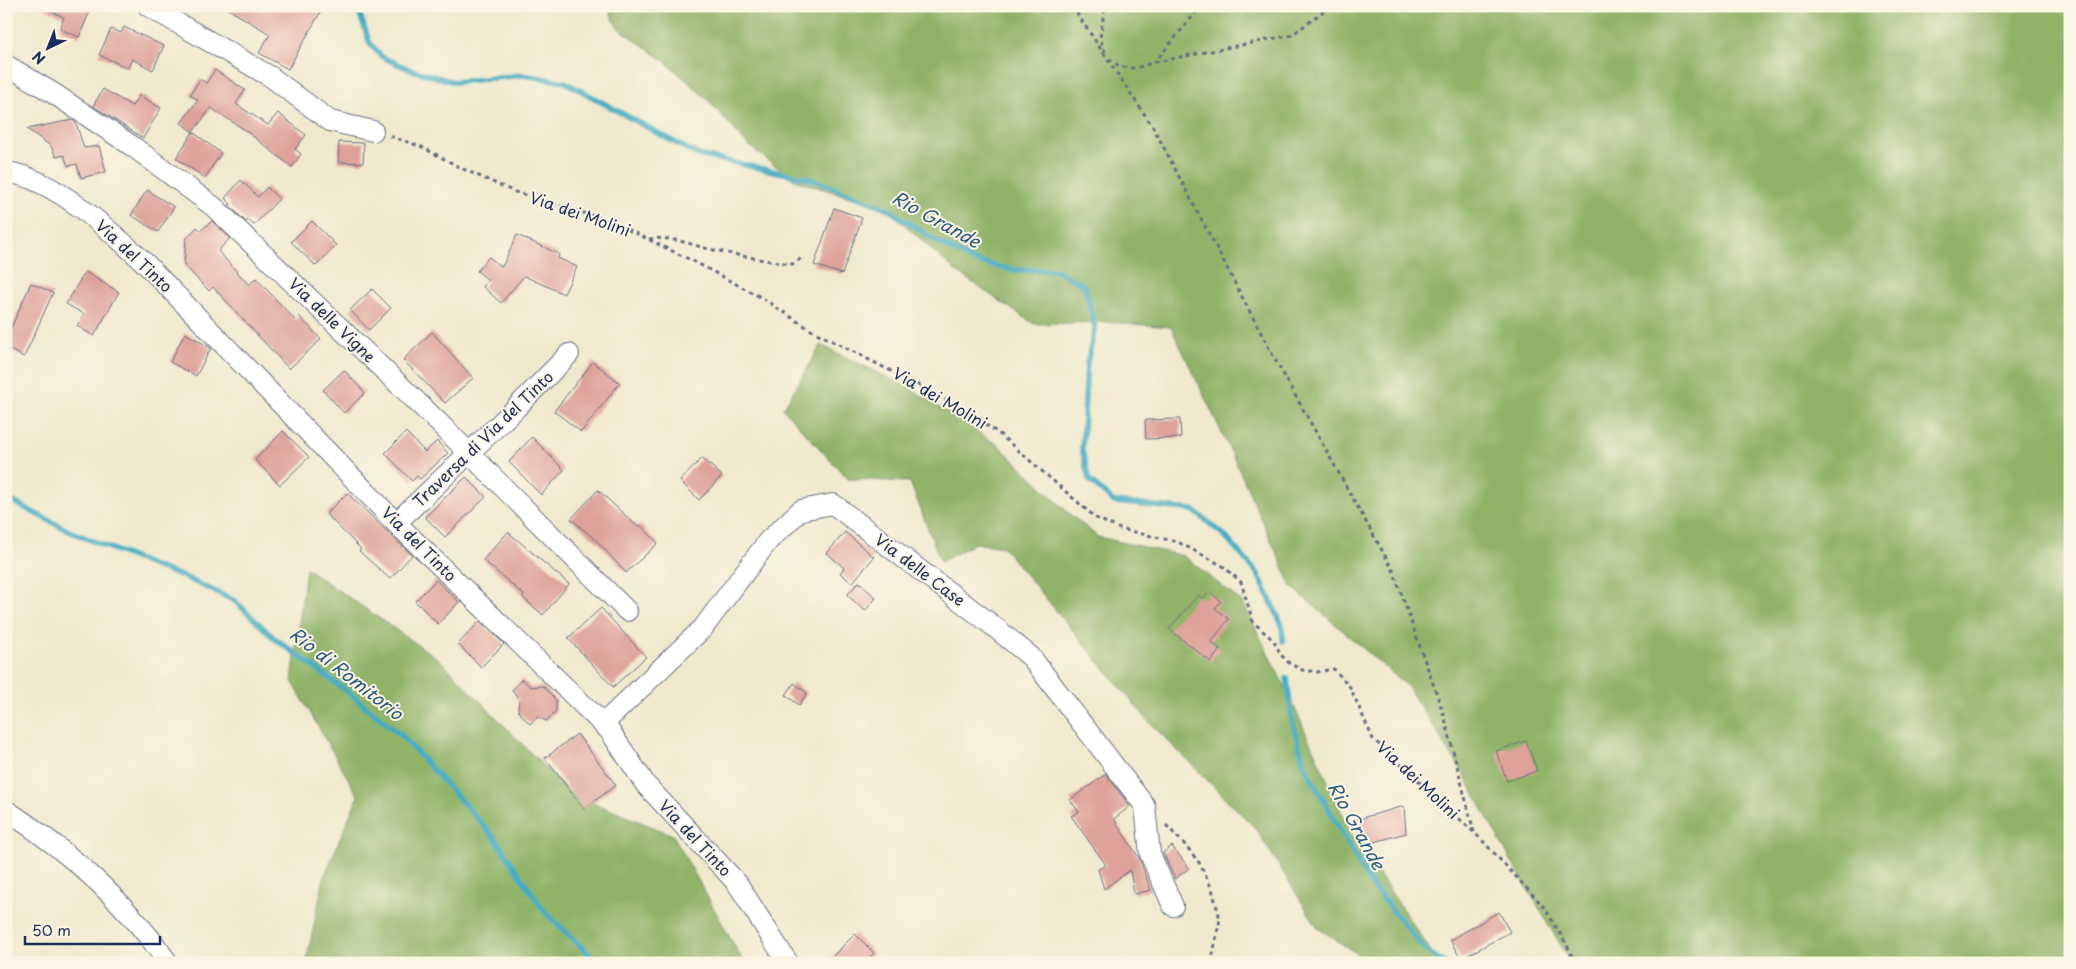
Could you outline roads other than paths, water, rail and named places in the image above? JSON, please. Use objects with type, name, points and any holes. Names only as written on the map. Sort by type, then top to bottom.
[{"type":"street","points":[[148,6],[271,77],[330,121],[373,131]]},
{"type":"street","name":"Via delle Vigne","points":[[6,65],[53,93],[127,143],[214,208],[470,453],[628,611]]},
{"type":"street","name":"Via del Tinto","points":[[6,172],[22,174],[103,223],[146,264],[396,523],[609,730],[646,785],[738,883],[788,963]]},
{"type":"street","name":"Traversa di Via del Tinto","points":[[396,523],[470,453],[569,354]]},
{"type":"street","name":"Via delle Case","points":[[602,724],[703,628],[768,541],[801,510],[833,504],[1031,657],[1145,806],[1150,854],[1173,906]]},
{"type":"street","points":[[6,810],[35,829],[68,855],[113,896],[151,937],[168,963]]},
{"type":"waterway","name":"Rio Grande","points":[[357,6],[370,44],[382,57],[411,70],[455,82],[523,75],[565,82],[698,155],[811,179],[886,208],[939,243],[974,261],[1013,270],[1056,270],[1085,286],[1095,328],[1087,363],[1082,449],[1089,480],[1114,502],[1193,510],[1224,535],[1258,574],[1282,625],[1283,641]]},
{"type":"waterway","name":"Rio di Romitorio","points":[[6,498],[69,531],[184,577],[235,601],[274,638],[348,692],[402,736],[494,837],[544,911],[598,963]]},
{"type":"waterway","name":"Rio Grande","points":[[1287,678],[1292,720],[1305,767],[1370,883],[1426,951],[1445,963]]}]
